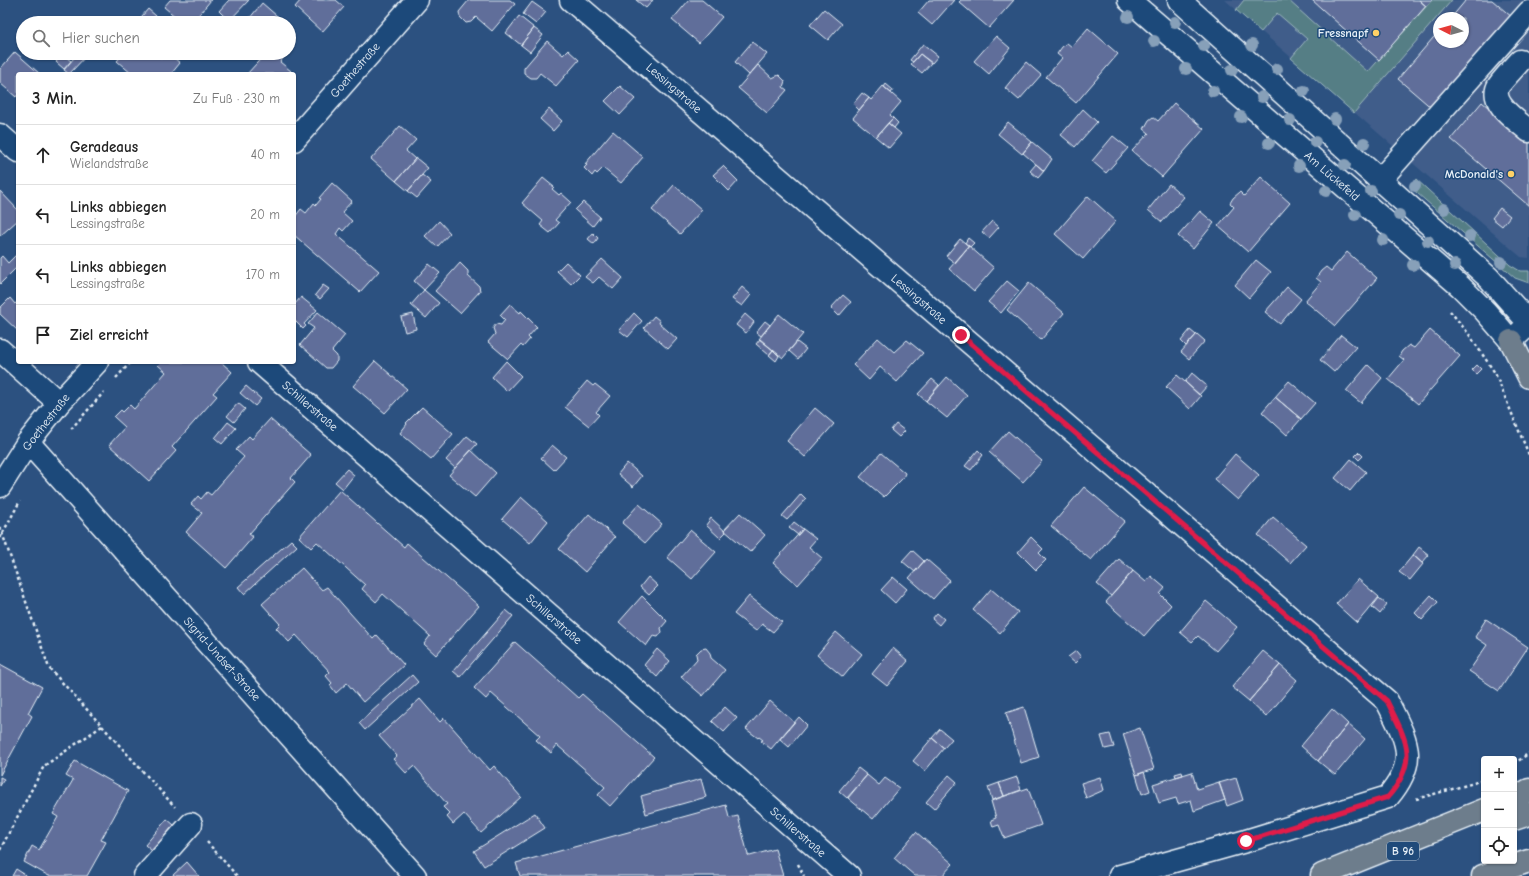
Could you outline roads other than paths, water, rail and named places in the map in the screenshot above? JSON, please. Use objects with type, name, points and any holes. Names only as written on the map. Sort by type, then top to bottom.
[{"type":"highway","points":[[1510,340],[1529,377]]},
{"type":"highway","points":[[1517,797],[1529,790]]},
{"type":"highway","points":[[1319,875],[1481,811]]},
{"type":"highway","points":[[1517,818],[1529,814]]},
{"type":"highway","name":"B 96","points":[[1319,875],[1481,828]]},
{"type":"highway","points":[[1482,876],[1529,861]]},
{"type":"street","name":"Goethestraße","points":[[296,138],[417,0]]},
{"type":"street","name":"Lessingstraße","points":[[572,0],[1387,701],[1407,742],[1406,767],[1399,784],[1388,797],[1246,841],[1120,876]]},
{"type":"street","name":"Am Lückefeld","points":[[1129,0],[1460,286],[1485,311],[1510,340]]},
{"type":"street","points":[[1179,0],[1489,278],[1529,323],[1510,340]]},
{"type":"street","points":[[1386,185],[1529,12]]},
{"type":"street","points":[[1520,61],[1499,86],[1496,96],[1501,105],[1529,131]]},
{"type":"street","points":[[1386,185],[1473,95]]},
{"type":"street","points":[[0,135],[16,149]]},
{"type":"street","points":[[1,352],[60,403]]},
{"type":"street","name":"Goethestraße","points":[[0,486],[28,442],[60,403],[95,364]]},
{"type":"street","name":"Schillerstraße","points":[[261,364],[848,876]]},
{"type":"street","name":"Sigrid-Undset-Straße","points":[[28,442],[415,876]]},
{"type":"street","points":[[145,876],[191,824]]},
{"type":"place","name":"Fressnapf","points":[[1376,33]]},
{"type":"place","name":"McDonald's","points":[[1511,174]]}]
